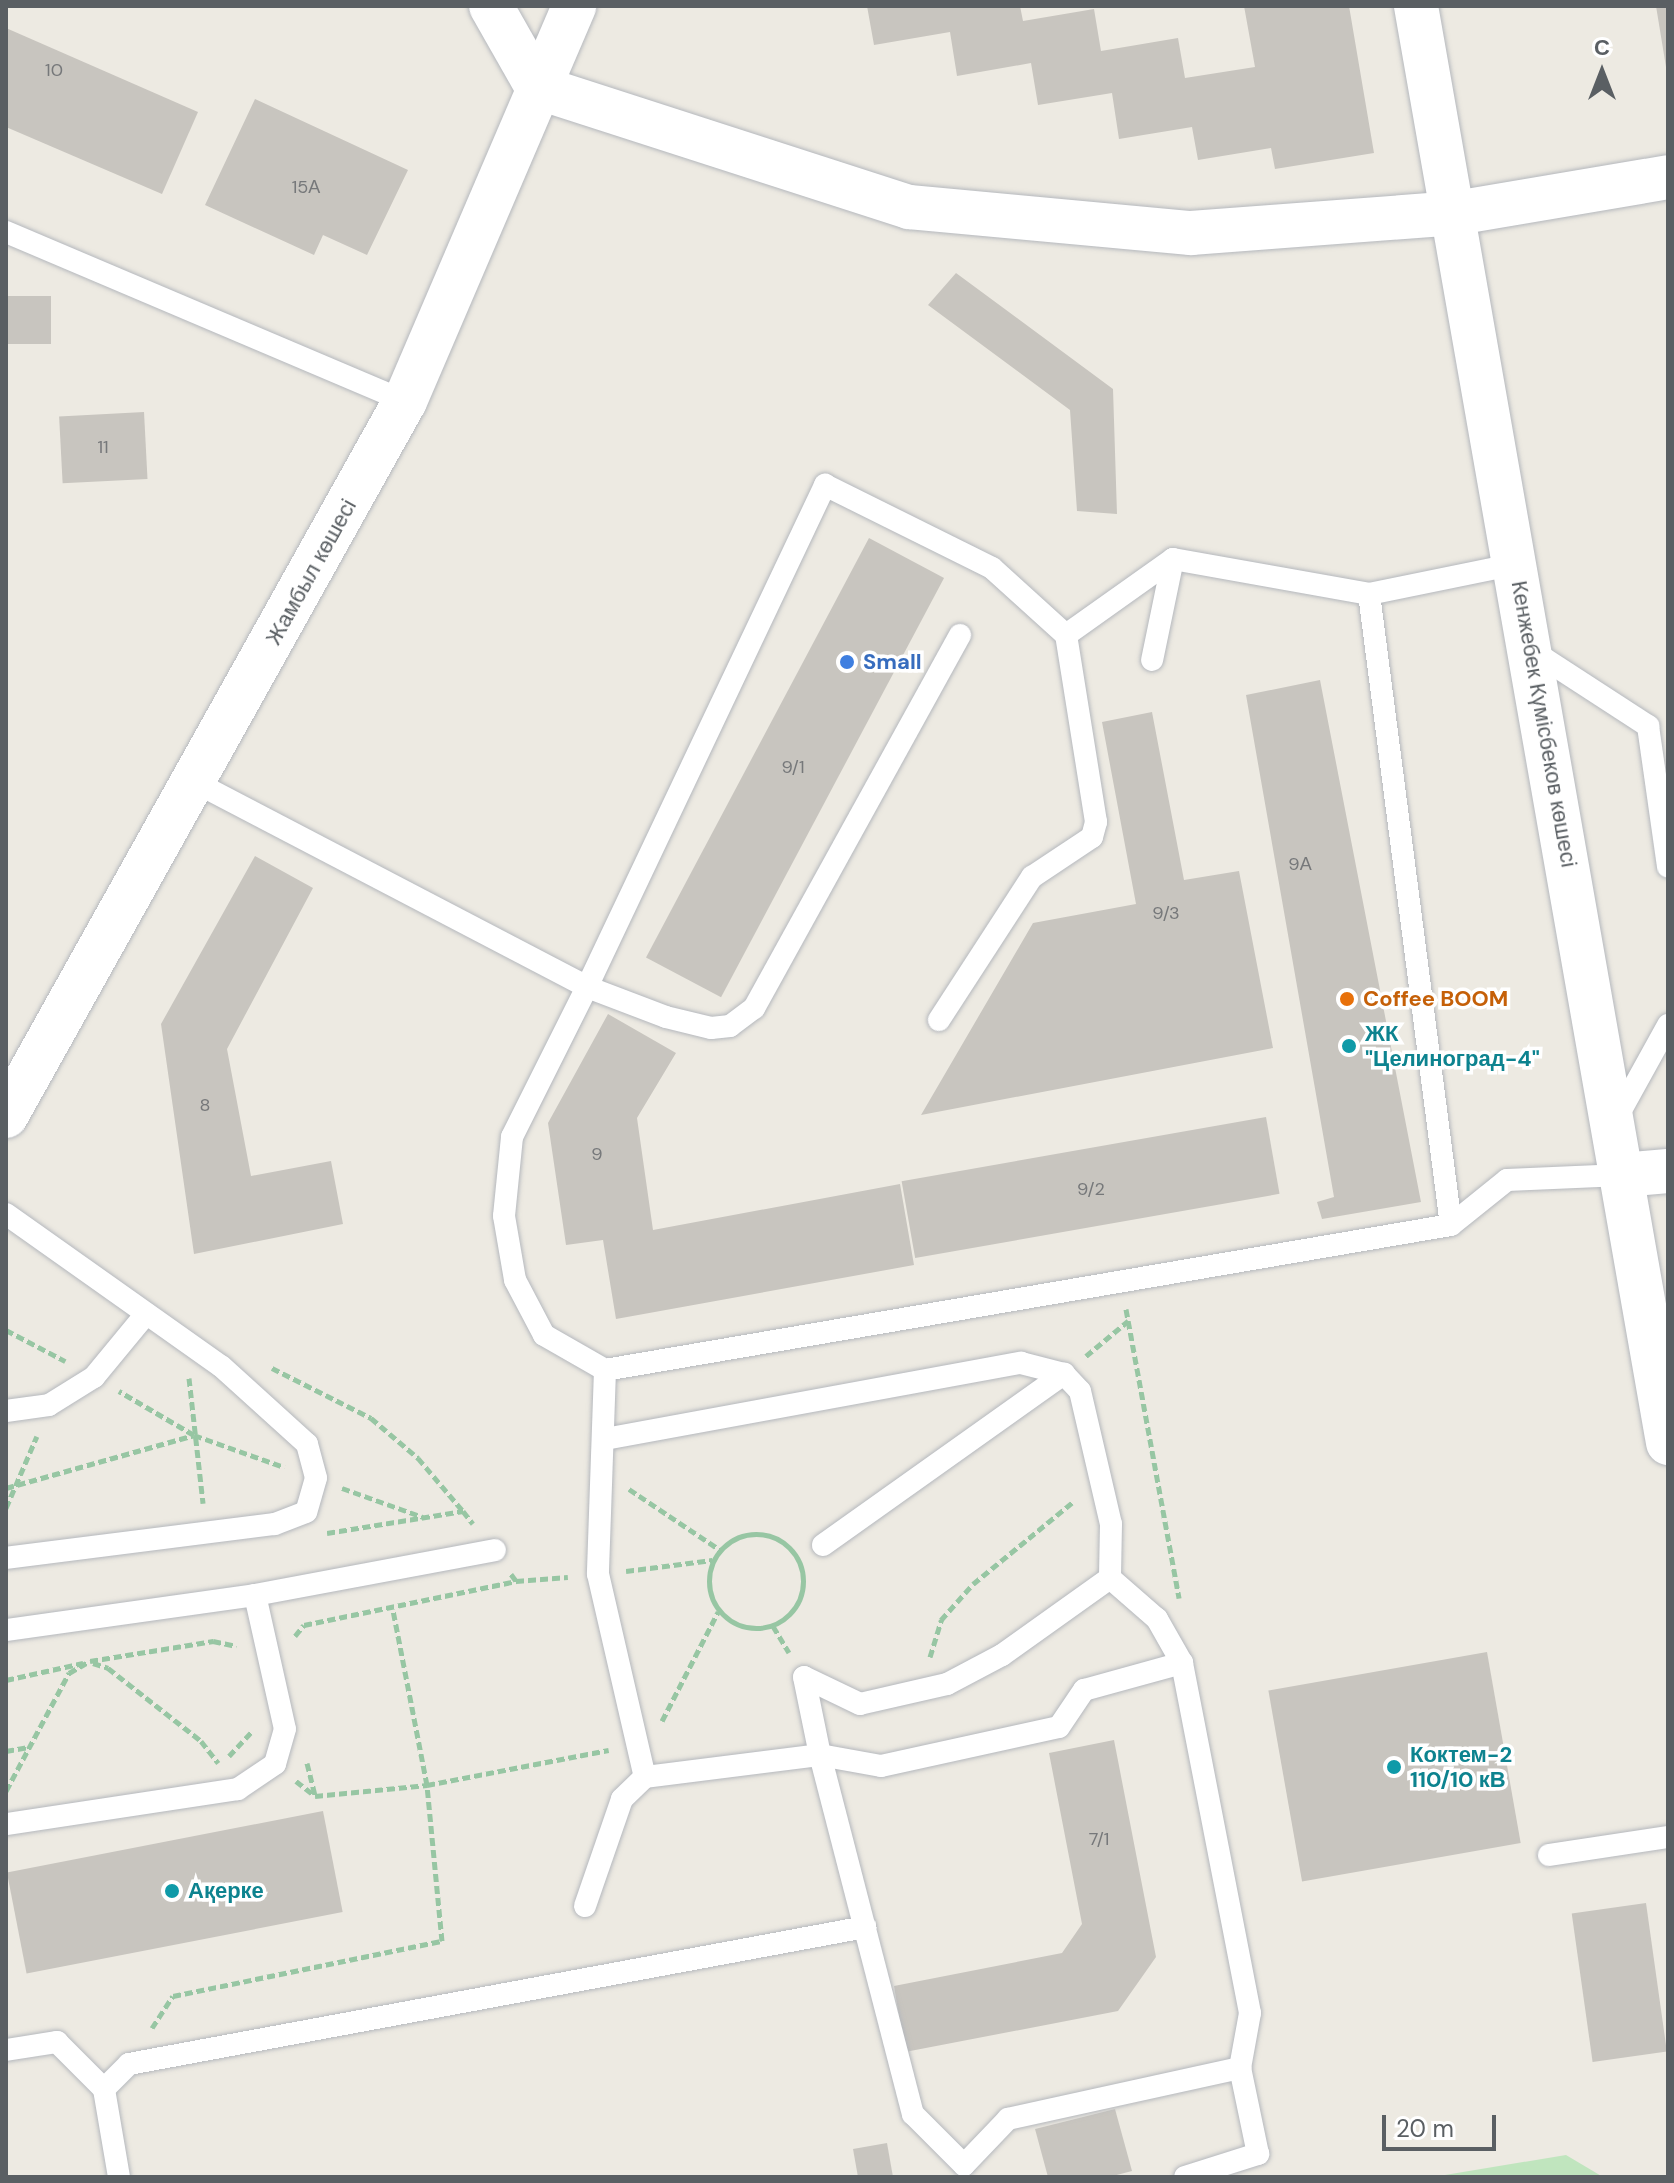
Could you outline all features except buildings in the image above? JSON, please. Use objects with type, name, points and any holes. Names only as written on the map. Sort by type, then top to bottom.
[{"type":"street","points":[[491,6],[537,87],[909,207],[1191,233],[1456,213],[1668,177]]},
{"type":"street","name":"Жамбыл көшесі","points":[[6,1116],[405,401],[574,6]]},
{"type":"street","name":"Кенжебек Күмісбеков көшесі","points":[[1416,6],[1456,213],[1668,1443]]},
{"type":"street","points":[[1622,1175],[1668,1171]]},
{"type":"lane","points":[[6,232],[405,401]]},
{"type":"lane","points":[[939,1020],[1032,877],[1092,837],[1096,822],[1066,635],[992,568],[825,485],[587,987],[512,1137],[504,1216],[515,1280],[544,1335],[605,1370],[1451,1225],[1507,1180],[1622,1175]]},
{"type":"lane","points":[[1066,635],[1173,559],[1369,594],[1516,564]]},
{"type":"lane","points":[[1152,660],[1173,559]]},
{"type":"lane","points":[[1369,594],[1451,1225]]},
{"type":"lane","points":[[195,782],[587,987],[666,1017],[711,1028],[730,1026],[754,1008],[960,635]]},
{"type":"lane","points":[[1531,650],[1648,726],[1668,867]]},
{"type":"lane","points":[[1613,1126],[1668,1025]]},
{"type":"lane","points":[[6,1214],[221,1366],[307,1444],[316,1478],[306,1512],[274,1524],[6,1558]]},
{"type":"lane","points":[[6,1411],[49,1405],[94,1377],[146,1314]]},
{"type":"lane","points":[[605,1439],[1021,1363],[1064,1374],[1080,1391],[1111,1524],[1110,1578],[1157,1619],[1182,1663],[1250,2013],[1240,2068],[1258,2154],[1185,2177]]},
{"type":"lane","points":[[605,1370],[605,1473],[598,1574],[645,1777]]},
{"type":"lane","points":[[823,1545],[1064,1374]]},
{"type":"lane","points":[[6,1630],[255,1595],[495,1550]]},
{"type":"lane","points":[[1110,1578],[1002,1655],[947,1684],[860,1704],[804,1677],[820,1755],[913,2114],[966,2171],[1008,2119],[1240,2068]]},
{"type":"lane","points":[[6,1824],[238,1789],[275,1764],[285,1729],[255,1595]]},
{"type":"lane","points":[[585,1906],[622,1799],[645,1777],[820,1755],[881,1766],[1059,1727],[1084,1690],[1182,1663]]},
{"type":"lane","points":[[1549,1855],[1668,1837]]},
{"type":"lane","points":[[104,2089],[129,2064],[865,1927]]},
{"type":"lane","points":[[6,2050],[57,2042],[104,2089],[119,2177]]},
{"type":"path","points":[[1121,1280],[1184,1621],[1182,1663]]},
{"type":"path","points":[[1064,1374],[1129,1320]]},
{"type":"path","points":[[6,1330],[194,1435],[424,1517]]},
{"type":"path","points":[[185,1341],[207,1533]]},
{"type":"path","points":[[221,1366],[259,1361],[371,1418],[418,1458],[463,1511]]},
{"type":"path","points":[[6,1508],[49,1405]]},
{"type":"path","points":[[6,1488],[194,1435]]},
{"type":"path","points":[[605,1473],[720,1550]]},
{"type":"path","points":[[920,1690],[941,1620],[973,1584],[1101,1482]]},
{"type":"path","points":[[275,1764],[315,1796],[427,1785],[621,1748],[636,1735],[663,1720],[718,1612],[708,1577],[720,1550],[737,1538],[772,1536],[788,1547],[803,1581],[790,1615],[773,1626],[744,1627],[718,1612]]},
{"type":"path","points":[[290,1641],[304,1625],[393,1610],[516,1581]]},
{"type":"path","points":[[129,2064],[173,1996],[442,1941],[427,1785],[393,1610]]},
{"type":"path","points":[[6,1680],[90,1661],[213,1641],[236,1645],[239,1653]]},
{"type":"path","points":[[90,1661],[108,1668],[201,1741],[220,1766],[257,1726]]},
{"type":"path","points":[[6,1791],[69,1673],[90,1661]]},
{"type":"path","points":[[6,1751],[30,1747]]},
{"type":"path","points":[[306,1757],[315,1796]]},
{"type":"green space","points":[[1566,2155],[1603,2177],[1433,2177]]},
{"type":"place","name":"Small","points":[[847,662]]},
{"type":"place","name":"Coffee BOOM","points":[[1347,999]]},
{"type":"place","name":"ЖК \"Целиноград-4\"","points":[[1349,1046]]},
{"type":"place","name":"Коктем-2 110/10 кВ","points":[[1394,1767]]},
{"type":"place","name":"Ақерке","points":[[172,1891]]}]
